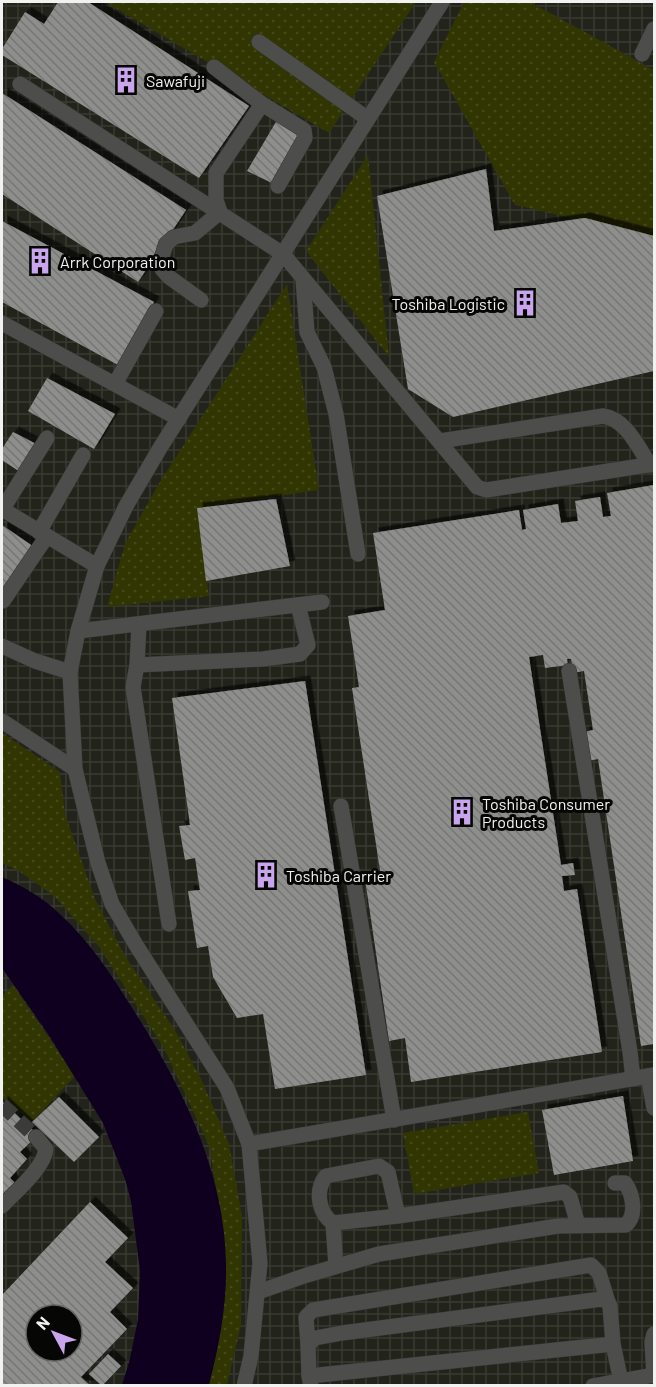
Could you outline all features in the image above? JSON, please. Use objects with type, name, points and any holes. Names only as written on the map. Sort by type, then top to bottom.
[{"type":"street","points":[[244,1386],[251,1356],[260,1263],[249,1144],[227,1088],[112,904],[98,863],[75,769],[70,672],[78,631],[97,566],[126,507],[178,419],[442,2]]},
{"type":"street","points":[[642,54],[654,29]]},
{"type":"street","points":[[259,42],[368,119]]},
{"type":"street","points":[[214,68],[262,104],[304,130],[305,138],[278,186]]},
{"type":"street","points":[[20,84],[283,254],[477,488],[486,490],[652,465],[621,423],[613,417],[603,416],[440,441]]},
{"type":"street","points":[[220,212],[216,200],[216,173],[262,104]]},
{"type":"street","points":[[201,300],[169,277],[162,269],[161,260],[166,244],[174,237],[195,233],[220,212]]},
{"type":"street","points":[[303,279],[307,332],[324,367],[336,414],[358,554]]},
{"type":"street","points":[[115,384],[156,310]]},
{"type":"street","points":[[2,323],[178,419]]},
{"type":"street","points":[[47,438],[2,510],[97,566]]},
{"type":"street","points":[[3,601],[43,534],[83,455]]},
{"type":"street","points":[[78,631],[322,602]]},
{"type":"street","points":[[136,665],[263,659],[300,654],[308,645],[298,605]]},
{"type":"street","points":[[139,624],[133,687],[169,924]]},
{"type":"street","points":[[2,646],[35,662],[70,672]]},
{"type":"street","points":[[569,671],[630,1052],[645,1076],[654,1108]]},
{"type":"street","points":[[2,721],[75,769]]},
{"type":"street","points":[[341,806],[394,1120]]},
{"type":"street","points":[[249,1144],[645,1076]]},
{"type":"street","points":[[2,1206],[39,1166],[45,1156],[46,1149],[36,1137]]},
{"type":"street","points":[[398,1216],[388,1172],[379,1166],[326,1176],[322,1182],[319,1203],[325,1218],[333,1223],[398,1216],[564,1192],[570,1197],[578,1225]]},
{"type":"street","points":[[258,1292],[379,1254],[558,1226],[626,1225],[632,1220],[634,1213],[629,1187],[626,1183],[615,1183]]},
{"type":"street","points":[[333,1223],[336,1266]]},
{"type":"street","points":[[613,1344],[310,1381],[306,1317],[313,1310],[591,1265],[599,1273],[610,1306],[613,1344],[622,1383]]},
{"type":"street","points":[[308,1346],[315,1338],[342,1333],[602,1299],[608,1302]]},
{"type":"street","points":[[593,1386],[654,1376],[652,1342],[654,1334]]},
{"type":"shaded area","points":[[2,2],[654,2],[654,1385],[2,1386]]},
{"type":"shaded area","points":[[2,877],[46,902],[64,917],[94,952],[165,1063],[196,1127],[217,1194],[224,1229],[226,1264],[222,1325],[209,1385],[122,1385],[138,1319],[140,1271],[131,1201],[103,1123],[48,1034],[2,968]]},
{"type":"green space","points":[[105,2],[416,2],[329,133]]},
{"type":"green space","points":[[464,2],[530,2],[654,70],[654,237],[515,205],[434,62]]},
{"type":"green space","points":[[368,155],[389,357],[306,251]]},
{"type":"green space","points":[[287,284],[319,490],[197,508],[209,596],[107,607],[125,544],[158,485]]},
{"type":"green space","points":[[2,733],[60,772],[65,814],[95,899],[125,956],[176,1032],[202,1081],[229,1144],[242,1216],[241,1325],[227,1385],[207,1385],[226,1258],[210,1148],[165,1050],[100,948],[55,897],[19,871],[2,863]]},
{"type":"green space","points":[[13,985],[75,1076],[32,1122],[2,1096],[2,996]]},
{"type":"green space","points":[[528,1112],[539,1173],[414,1194],[403,1133]]},
{"type":"building","name":"Sawafuji","points":[[58,2],[88,2],[249,106],[199,178],[2,55],[2,49],[25,12],[44,24]]},
{"type":"building","points":[[2,93],[186,210],[138,282],[2,194]]},
{"type":"building","points":[[280,115],[305,138],[278,186],[247,171]]},
{"type":"building","name":"Toshiba Logistic","points":[[486,169],[494,231],[585,218],[654,236],[654,371],[453,417],[408,389],[377,196]]},
{"type":"building","name":"Arrk Corporation","points":[[2,221],[154,302],[118,365],[2,302]]},
{"type":"building","points":[[47,378],[115,414],[94,449],[28,411]]},
{"type":"building","points":[[13,432],[42,447],[20,472],[2,460],[2,449]]},
{"type":"building","name":"Toshiba Consumer Products","points":[[654,485],[654,1044],[641,1046],[598,759],[588,761],[584,732],[593,730],[584,671],[573,673],[571,659],[567,659],[568,665],[545,668],[543,655],[529,657],[561,865],[573,863],[575,875],[562,876],[564,891],[577,889],[602,1052],[411,1082],[405,1038],[389,1041],[365,879],[381,877],[352,688],[359,687],[348,616],[385,610],[373,533],[519,510],[522,530],[526,529],[523,510],[558,504],[561,523],[578,521],[575,501],[600,497],[603,517],[611,516],[607,493]]},
{"type":"building","points":[[276,499],[290,566],[206,581],[197,508]]},
{"type":"building","points":[[2,525],[34,547],[2,594]]},
{"type":"building","name":"Toshiba Carrier","points":[[305,681],[366,1075],[275,1089],[263,1014],[237,1018],[213,977],[208,946],[197,948],[188,891],[200,890],[195,858],[185,860],[179,826],[190,825],[172,698]]},
{"type":"building","points":[[623,1096],[633,1161],[554,1175],[542,1110]]},
{"type":"building","points":[[59,1097],[99,1137],[74,1162],[32,1122]]},
{"type":"building","points":[[2,1101],[38,1135],[20,1152],[27,1159],[10,1178],[15,1183],[2,1197]]},
{"type":"building","points":[[90,1202],[128,1238],[105,1262],[133,1288],[110,1312],[127,1329],[81,1377],[91,1386],[2,1386],[2,1295]]},
{"type":"building","points":[[108,1354],[121,1366],[102,1386],[89,1374]]},
{"type":"tunnel","points":[[2,1105],[36,1137]]},
{"type":"place","name":"Sawafuji","points":[[126,80]]},
{"type":"place","name":"Arrk Corporation","points":[[40,261]]},
{"type":"place","name":"Toshiba Logistic","points":[[525,303]]},
{"type":"place","name":"Toshiba Consumer Products","points":[[462,812]]},
{"type":"place","name":"Toshiba Carrier","points":[[266,875]]}]
